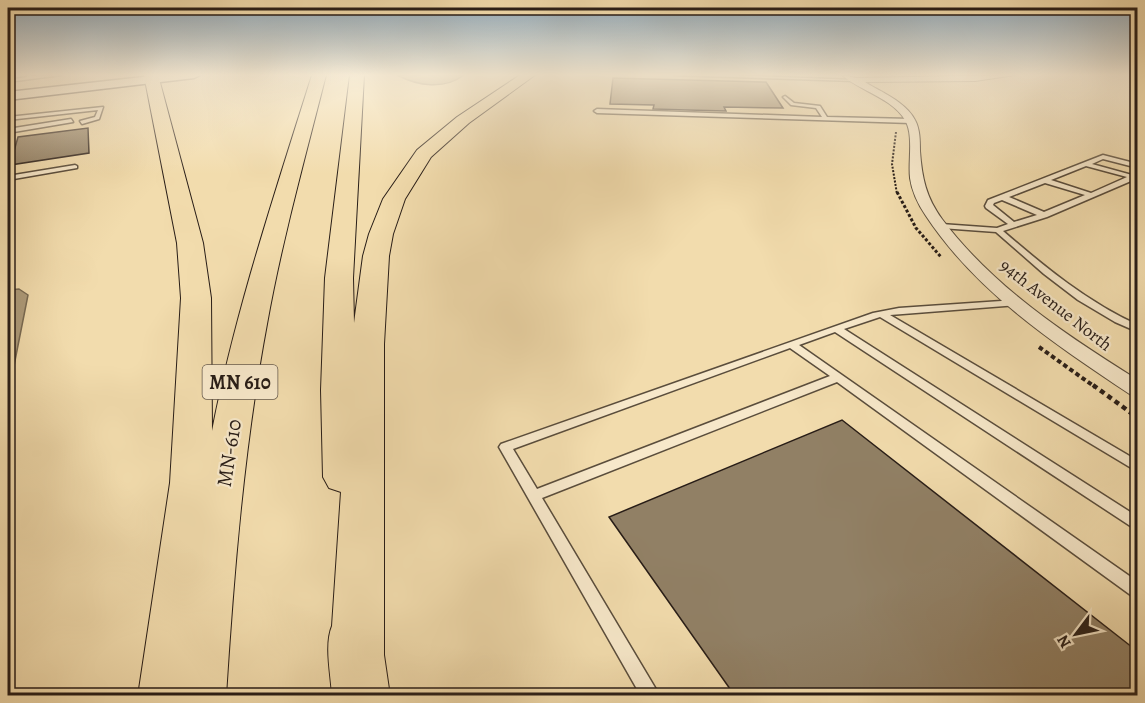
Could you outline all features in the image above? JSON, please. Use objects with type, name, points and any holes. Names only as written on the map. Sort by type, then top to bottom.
[{"type":"highway","points":[[146,108],[164,224],[182,277],[196,298]]},
{"type":"highway","points":[[159,108],[190,243],[196,298],[191,483],[167,696]]},
{"type":"highway","name":"MN-610","points":[[196,696],[215,544],[240,381],[267,261],[311,108]]},
{"type":"highway","points":[[354,108],[340,251],[338,333],[339,402],[359,676]]},
{"type":"highway","points":[[359,676],[368,344],[381,234],[394,199],[424,154],[452,128],[481,108]]},
{"type":"street","points":[[898,108],[911,122]]},
{"type":"street","name":"94th Avenue North","points":[[911,122],[915,133],[914,165],[919,189],[952,241],[981,272],[1016,303],[1078,351],[1137,390]]},
{"type":"lane","points":[[8,119],[101,108],[97,118],[83,121]]},
{"type":"lane","points":[[819,108],[825,117]]},
{"type":"lane","points":[[597,111],[825,117],[911,122]]},
{"type":"lane","points":[[8,131],[71,122]]},
{"type":"lane","points":[[1013,225],[989,206],[991,202],[1103,157],[1137,166]]},
{"type":"lane","points":[[1086,164],[1135,176]]},
{"type":"lane","points":[[8,177],[75,167]]},
{"type":"lane","points":[[942,226],[998,230],[1044,215],[1135,176]]},
{"type":"lane","points":[[1046,181],[1091,195]]},
{"type":"lane","points":[[1004,198],[1044,215]]},
{"type":"lane","points":[[998,230],[1076,296],[1137,329]]},
{"type":"lane","points":[[651,696],[505,447],[880,314],[899,310],[1016,303]]},
{"type":"lane","points":[[880,314],[1137,467]]},
{"type":"lane","points":[[836,328],[1137,525]]},
{"type":"lane","points":[[793,345],[1137,591]]},
{"type":"lane","points":[[533,496],[838,377]]},
{"type":"shaded area","points":[[19,289],[28,295],[8,396],[8,290]]},
{"type":"building","points":[[724,108],[726,111],[653,109]]},
{"type":"building","points":[[88,128],[89,153],[10,165],[18,137]]},
{"type":"building","points":[[842,420],[1137,651],[1137,696],[735,696],[609,517]]}]
